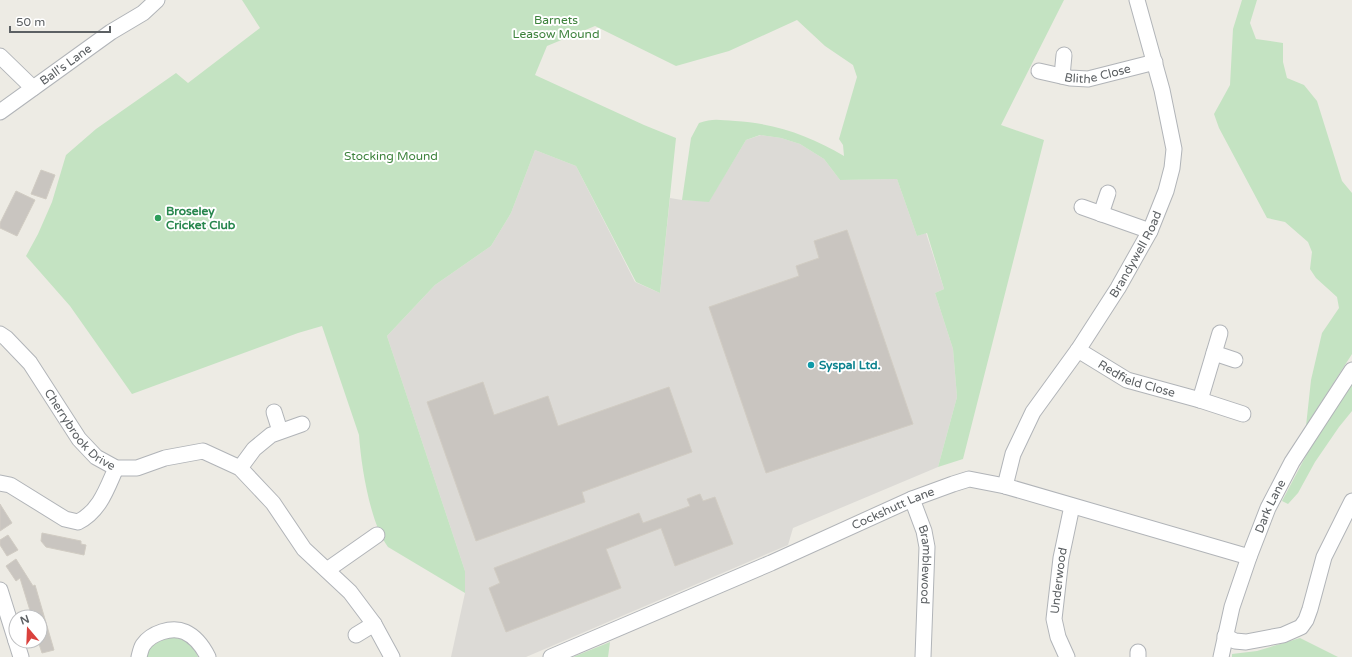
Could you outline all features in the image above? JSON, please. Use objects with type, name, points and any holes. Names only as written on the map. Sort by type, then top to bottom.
[{"type":"street","name":"Ball's Lane","points":[[0,112],[111,32],[143,13],[157,0]]},
{"type":"street","name":"Brandywell Road","points":[[1005,486],[1013,454],[1034,412],[1078,350],[1118,288],[1150,231],[1166,191],[1172,168],[1174,149],[1162,90],[1137,0]]},
{"type":"street","points":[[1062,76],[1064,55]]},
{"type":"street","points":[[0,56],[33,88]]},
{"type":"street","name":"Blithe Close","points":[[1039,71],[1062,76],[1088,79],[1155,62]]},
{"type":"street","points":[[1101,214],[1108,194]]},
{"type":"street","points":[[1082,207],[1150,231]]},
{"type":"street","points":[[1200,400],[1220,333]]},
{"type":"street","name":"Cherrybrook Drive","points":[[2,338],[30,363],[79,439],[96,457],[116,468],[137,468],[165,458],[203,451],[240,468],[273,503],[304,549],[350,592],[374,624],[392,657]]},
{"type":"street","name":"Redfield Close","points":[[1078,350],[1127,380],[1200,400],[1243,414]]},
{"type":"street","points":[[1214,354],[1235,360]]},
{"type":"street","name":"Dark Lane","points":[[1221,657],[1232,607],[1268,508],[1292,462],[1352,370]]},
{"type":"street","points":[[274,412],[280,431]]},
{"type":"street","points":[[240,468],[254,449],[271,435],[302,424]]},
{"type":"street","points":[[0,483],[10,485],[65,519],[78,522],[88,517],[102,499],[116,468]]},
{"type":"street","name":"Cockshutt Lane","points":[[551,657],[771,563],[912,499],[970,478],[1005,486],[1249,557]]},
{"type":"street","name":"Bramblewood","points":[[912,499],[924,531],[927,547],[923,657]]},
{"type":"street","points":[[1225,636],[1246,642],[1283,635],[1301,626],[1306,620],[1310,609],[1324,557],[1352,501]]},
{"type":"street","name":"Underwood","points":[[1064,656],[1054,619],[1061,558],[1072,506]]},
{"type":"street","points":[[327,570],[377,535]]},
{"type":"street","points":[[0,590],[8,616]]},
{"type":"street","points":[[356,635],[374,624]]},
{"type":"street","points":[[139,657],[143,646],[150,638],[160,632],[174,629],[185,632],[195,638],[204,647],[208,657]]},
{"type":"shaded area","points":[[761,135],[781,138],[800,144],[824,159],[840,180],[897,179],[917,236],[926,233],[944,289],[935,293],[953,349],[957,397],[938,467],[793,528],[788,545],[526,657],[451,657],[465,593],[465,571],[387,336],[435,285],[491,246],[511,213],[535,150],[576,166],[635,282],[660,293],[670,198],[709,201],[746,140]]},
{"type":"green space","points":[[242,0],[1064,0],[1001,125],[1044,140],[963,459],[938,467],[957,397],[953,349],[935,293],[944,289],[927,233],[917,236],[897,179],[840,180],[824,159],[800,144],[781,138],[760,135],[746,140],[709,202],[682,200],[691,138],[699,123],[704,121],[716,120],[764,124],[819,142],[844,156],[843,145],[839,139],[857,77],[853,65],[825,46],[797,20],[729,51],[676,66],[595,26],[547,46],[535,75],[676,138],[660,293],[636,282],[576,166],[535,150],[511,213],[491,246],[435,285],[387,336],[465,571],[465,593],[388,547],[382,537],[371,509],[364,477],[359,435],[322,326],[298,333],[132,394],[70,306],[26,256],[38,234],[52,202],[66,155],[96,129],[176,73],[188,83],[260,28]]},
{"type":"green space","points":[[1242,0],[1257,0],[1250,23],[1256,39],[1283,43],[1283,62],[1287,78],[1304,85],[1317,101],[1342,181],[1352,193],[1352,354],[1306,426],[1311,380],[1322,333],[1339,308],[1337,297],[1316,278],[1310,269],[1312,252],[1308,242],[1285,222],[1267,218],[1219,128],[1214,114],[1230,85],[1233,29]]},
{"type":"green space","points":[[1352,384],[1352,411],[1315,462],[1298,493],[1288,504],[1282,501],[1309,450]]},
{"type":"green space","points":[[167,637],[186,641],[193,647],[198,657],[144,657],[150,647]]},
{"type":"green space","points":[[1300,638],[1338,657],[1232,657],[1232,654],[1257,651]]},
{"type":"green space","points":[[610,642],[608,657],[573,657]]},
{"type":"building","points":[[41,170],[55,175],[46,199],[31,194]]},
{"type":"building","points":[[16,191],[35,200],[17,236],[0,228],[0,223]]},
{"type":"building","name":"Syspal Ltd.","points":[[847,230],[913,424],[766,473],[709,307],[799,276],[796,266],[819,258],[814,241]]},
{"type":"building","points":[[483,382],[494,415],[548,396],[558,426],[669,387],[692,452],[582,492],[585,502],[476,541],[427,402]]},
{"type":"building","points":[[700,494],[703,501],[715,497],[733,544],[675,566],[661,528],[606,549],[621,588],[506,632],[489,588],[500,583],[494,568],[639,513],[643,523],[690,506],[687,499]]},
{"type":"building","points":[[0,504],[12,523],[0,531]]},
{"type":"building","points":[[42,533],[81,541],[81,544],[86,545],[84,555],[46,547],[41,541]]},
{"type":"building","points":[[8,535],[18,550],[7,556],[0,545],[0,540]]},
{"type":"building","points":[[16,559],[33,586],[35,585],[42,609],[30,609],[20,578],[16,581],[6,566]]},
{"type":"building","points":[[48,629],[54,650],[42,653],[41,649],[48,649]]},
{"type":"place","name":"Broseley Cricket Club","points":[[158,218]]},
{"type":"place","name":"Syspal Ltd.","points":[[811,365]]},
{"type":"park label","name":"Barnets Leasow Mound","points":[[556,27]]},
{"type":"park label","name":"Stocking Mound","points":[[391,156]]}]
